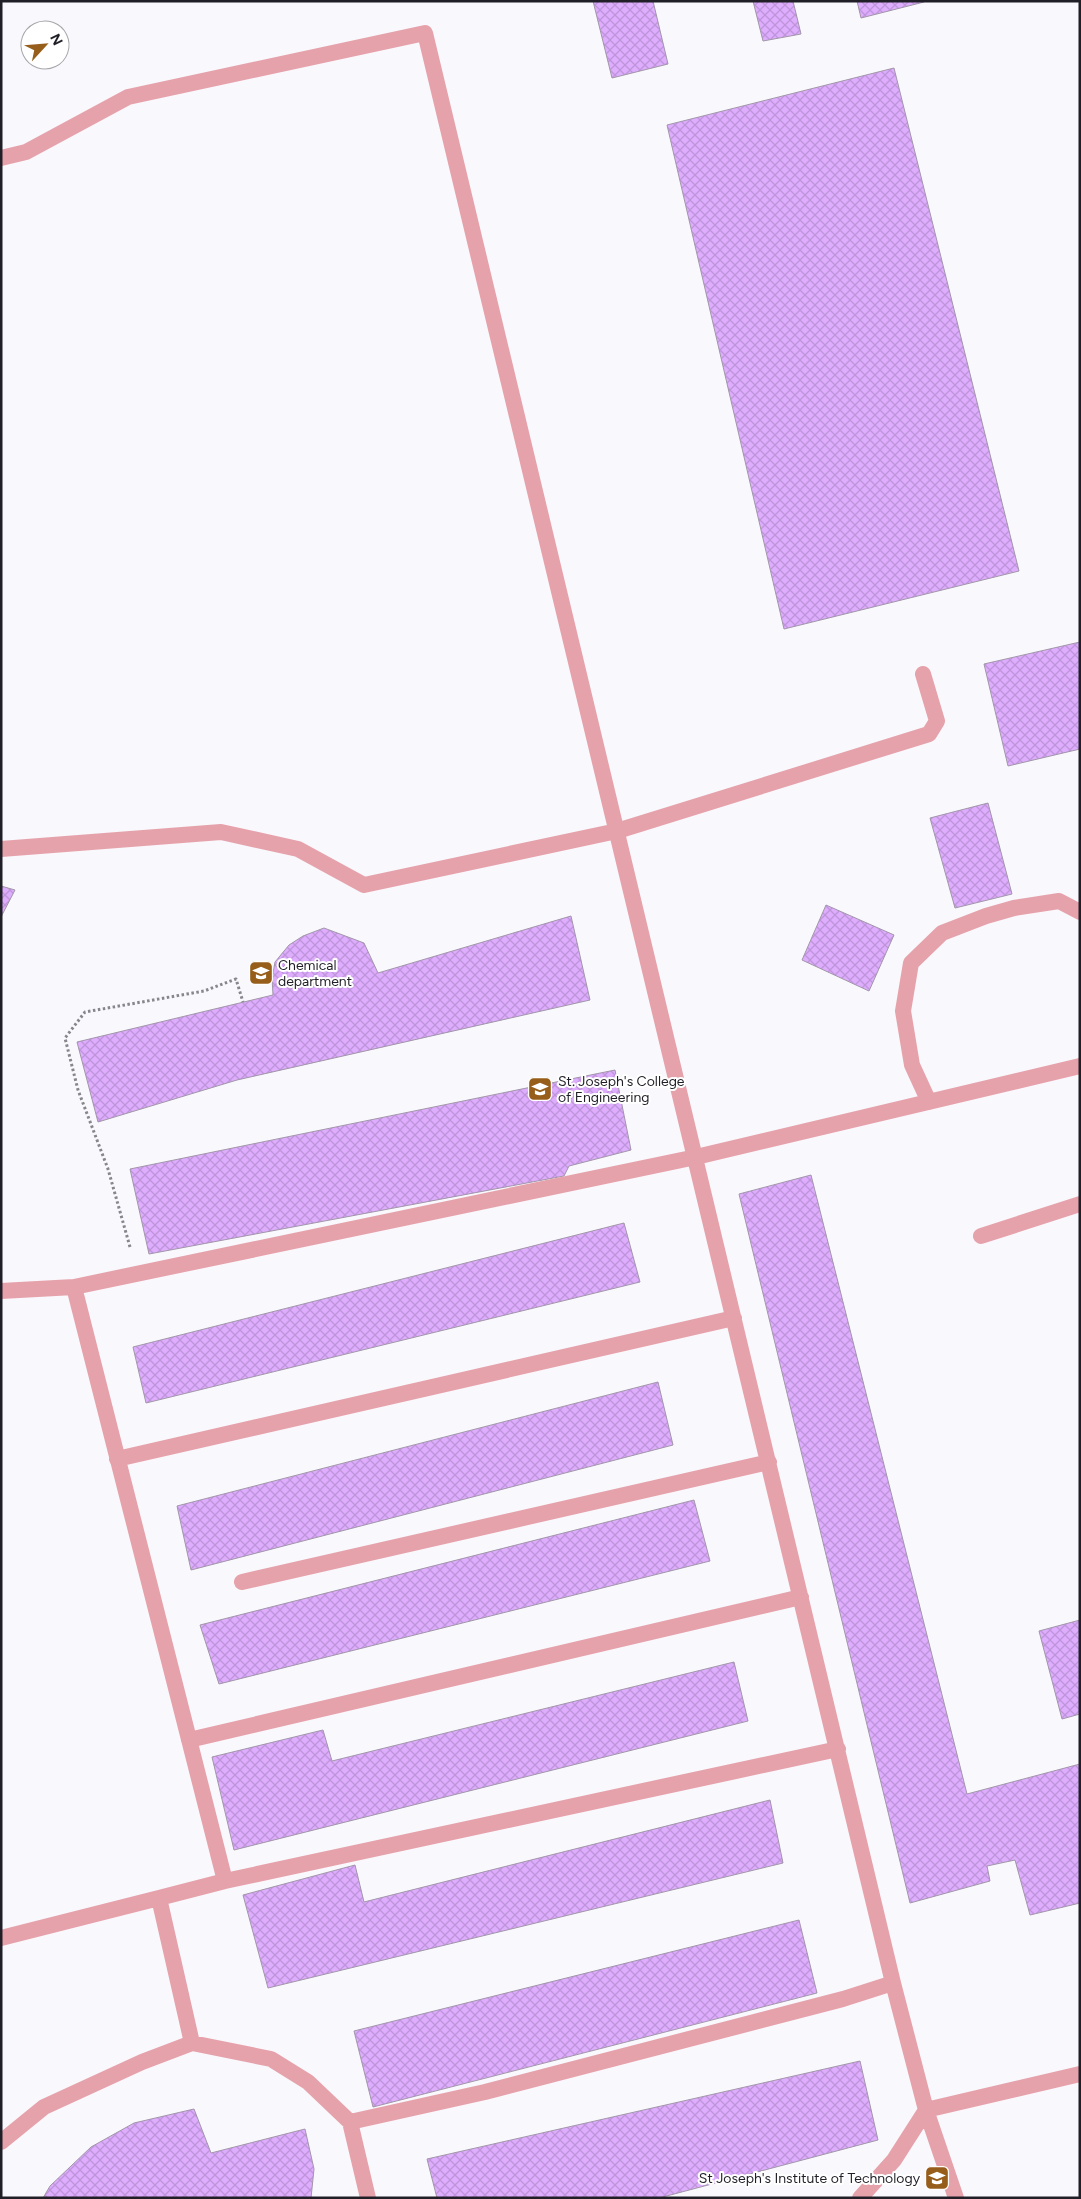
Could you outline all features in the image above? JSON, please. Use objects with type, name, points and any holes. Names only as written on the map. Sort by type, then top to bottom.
[{"type":"lane","points":[[1,158],[26,152],[128,97],[426,33],[893,1983],[926,2110],[956,2198]]},
{"type":"lane","points":[[1,849],[221,832],[298,849],[364,885],[617,831],[929,734],[937,721],[922,674]]},
{"type":"lane","points":[[929,1102],[912,1066],[903,1011],[911,963],[942,933],[986,916],[1014,908],[1059,901],[1080,912]]},
{"type":"lane","points":[[1,1291],[74,1287],[696,1157],[1080,1066]]},
{"type":"lane","points":[[981,1236],[1080,1204]]},
{"type":"lane","points":[[74,1287],[225,1881]]},
{"type":"lane","points":[[117,1458],[734,1318]]},
{"type":"lane","points":[[242,1582],[769,1462]]},
{"type":"lane","points":[[189,1740],[801,1597]]},
{"type":"lane","points":[[1,1938],[225,1881],[838,1749]]},
{"type":"lane","points":[[159,1898],[192,2043]]},
{"type":"lane","points":[[350,2122],[485,2092],[843,1999],[893,1983]]},
{"type":"lane","points":[[1,2142],[44,2107],[142,2062],[192,2043],[271,2059],[308,2082],[350,2122],[368,2198]]},
{"type":"lane","points":[[860,2198],[894,2160],[926,2110],[1080,2074]]},
{"type":"path","points":[[106,1280],[132,1258],[108,1169],[78,1090],[65,1038],[85,1012],[204,991],[236,978],[243,1002]]},
{"type":"building","points":[[593,1],[653,1],[668,64],[612,78]]},
{"type":"building","points":[[753,1],[793,1],[801,34],[763,41]]},
{"type":"building","points":[[857,1],[924,1],[924,2],[861,18]]},
{"type":"building","points":[[894,68],[1019,571],[784,629],[667,125]]},
{"type":"building","points":[[1080,642],[1080,749],[1008,766],[984,664]]},
{"type":"building","points":[[988,803],[1012,894],[955,908],[930,818]]},
{"type":"building","points":[[1,886],[15,890],[1,917]]},
{"type":"building","points":[[826,905],[894,935],[869,991],[802,960]]},
{"type":"building","points":[[571,916],[590,1000],[237,1080],[98,1122],[77,1042],[273,995],[272,978],[275,962],[289,945],[303,936],[324,928],[364,943],[378,973]]},
{"type":"building","points":[[615,1070],[631,1150],[569,1166],[564,1176],[149,1254],[130,1169]]},
{"type":"building","points":[[811,1175],[967,1794],[1080,1764],[1080,1903],[1030,1915],[1015,1860],[987,1866],[990,1881],[910,1903],[739,1194]]},
{"type":"building","points":[[624,1223],[640,1282],[146,1403],[133,1347]]},
{"type":"building","points":[[658,1382],[673,1445],[191,1570],[177,1506]]},
{"type":"building","points":[[694,1500],[710,1561],[219,1684],[200,1625]]},
{"type":"building","points":[[1080,1620],[1080,1714],[1062,1719],[1039,1631]]},
{"type":"building","points":[[734,1662],[748,1721],[234,1850],[212,1757],[323,1730],[332,1761]]},
{"type":"building","points":[[770,1800],[783,1863],[268,1988],[243,1895],[355,1865],[364,1902]]},
{"type":"building","points":[[799,1920],[817,1993],[373,2107],[354,2031]]},
{"type":"building","points":[[860,2061],[878,2140],[659,2198],[437,2198],[427,2159]]},
{"type":"building","points":[[194,2109],[211,2153],[305,2129],[314,2169],[311,2198],[43,2198],[50,2186],[91,2147],[134,2123]]},
{"type":"place","name":"Chemical department","points":[[261,973]]},
{"type":"place","name":"St. Joseph's College of Engineering","points":[[540,1089]]},
{"type":"place","name":"St Joseph's Institute of Technology","points":[[937,2178]]}]
